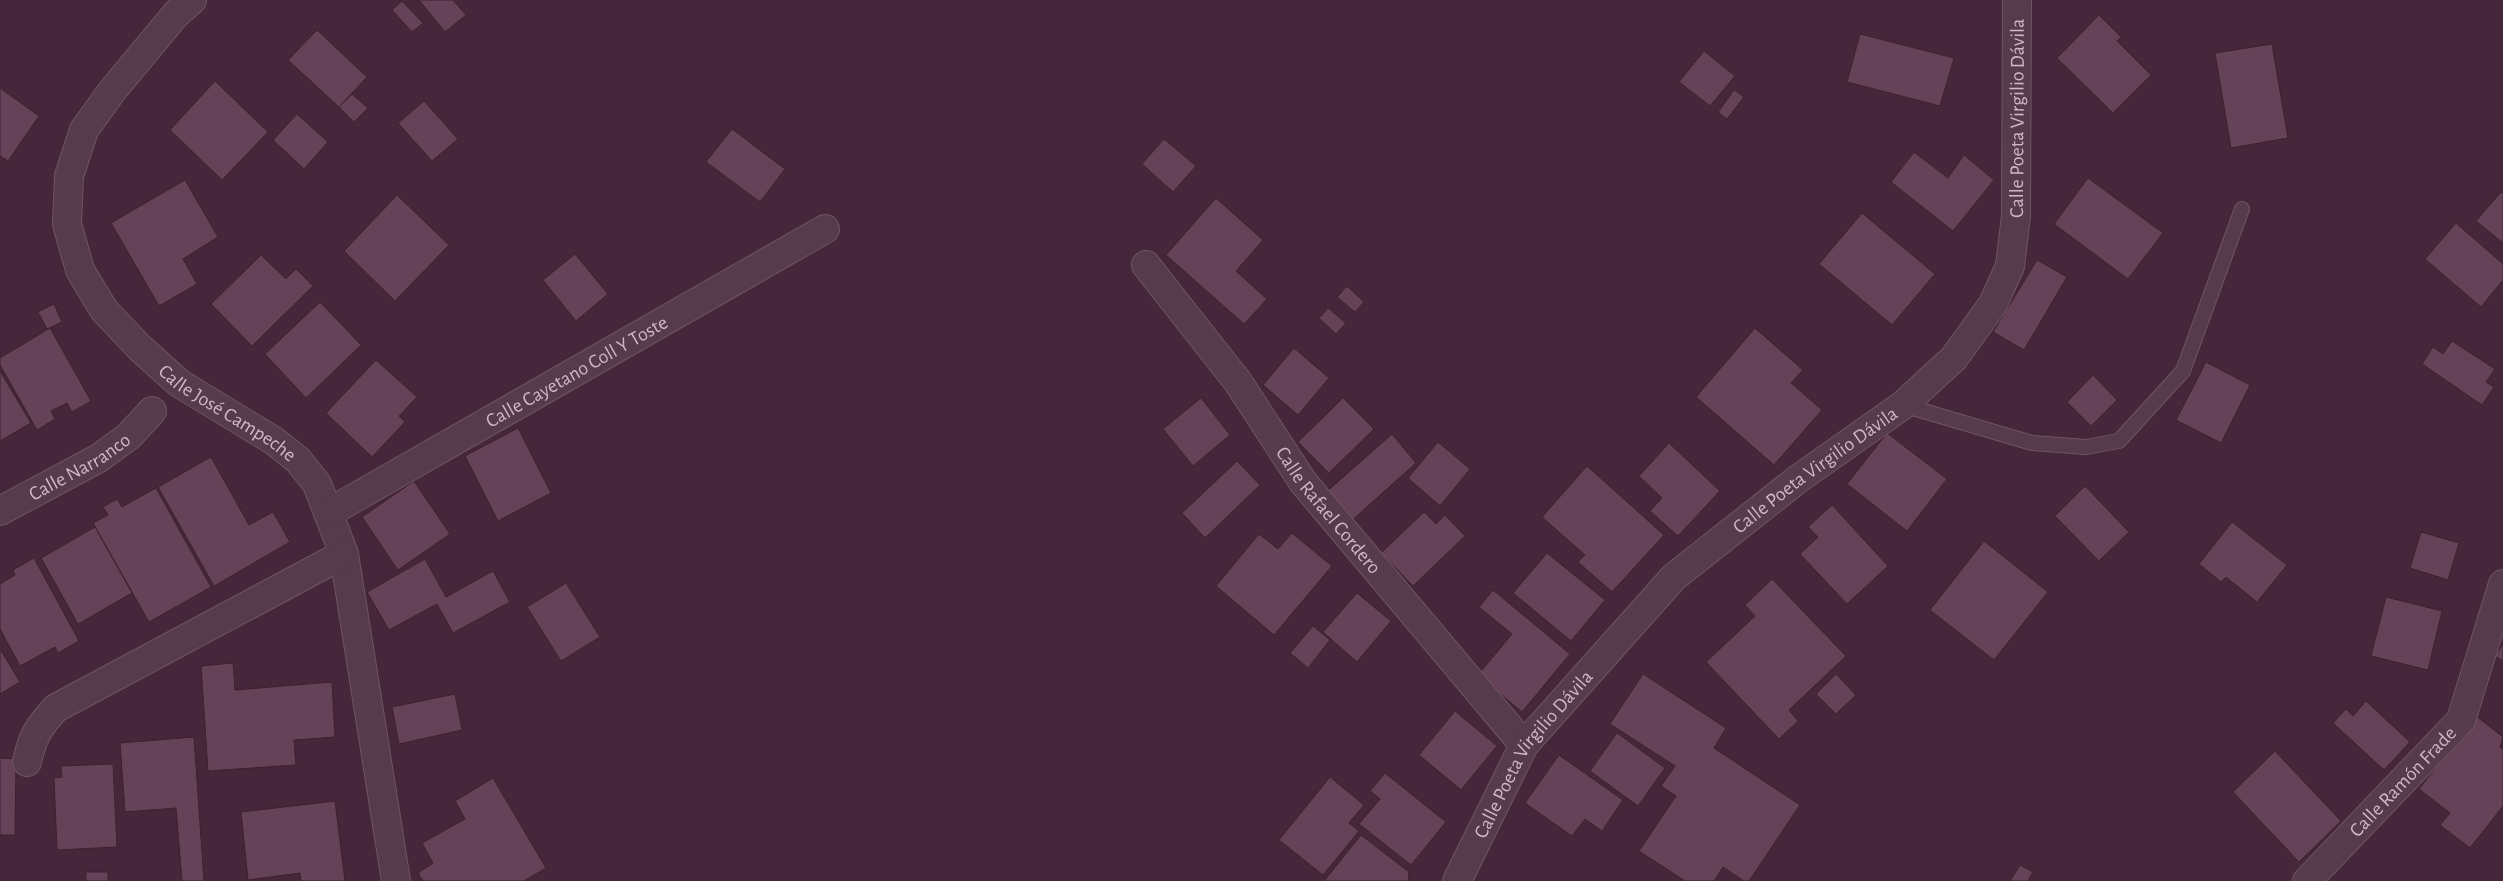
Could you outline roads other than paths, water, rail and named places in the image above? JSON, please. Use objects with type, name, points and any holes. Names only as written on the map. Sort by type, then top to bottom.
[{"type":"street","name":"Calle José Campeche","points":[[192,0],[176,14],[118,84],[84,130],[69,176],[68,224],[72,242],[80,270],[104,310],[140,348],[179,383],[274,441],[298,460],[317,484],[344,554],[396,881]]},
{"type":"street","name":"Calle Poeta Virgilio Dávila","points":[[1457,881],[1524,745],[1674,576],[1798,479],[1903,405],[1954,358],[1993,304],[2010,266],[2016,216],[2017,0]]},
{"type":"street","name":"Calle Cayetano Coll Y Toste","points":[[328,512],[825,229]]},
{"type":"street","name":"Calle Rafael Cordero","points":[[1146,265],[1238,382],[1302,482],[1524,745]]},
{"type":"street","name":"Calle Narranco","points":[[0,511],[99,458],[128,436],[152,411]]},
{"type":"street","points":[[27,762],[31,742],[42,723],[56,708],[344,554]]},
{"type":"street","name":"Calle Ramón Frade","points":[[2307,881],[2462,720],[2503,584]]},
{"type":"lane","points":[[1903,405],[2032,444],[2086,447],[2118,441],[2183,370],[2242,209]]}]
